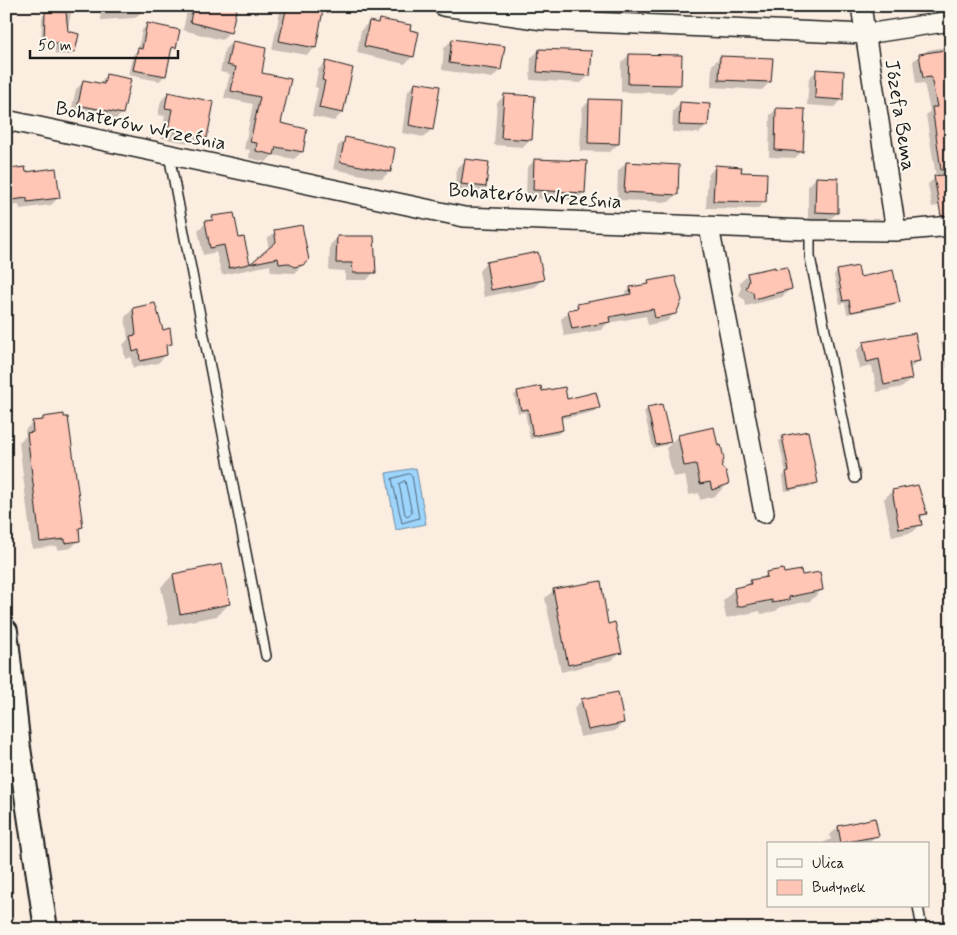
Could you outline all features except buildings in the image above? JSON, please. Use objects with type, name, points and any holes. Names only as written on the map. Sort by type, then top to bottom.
[{"type":"street","points":[[443,6],[543,20],[866,34],[951,21]]},
{"type":"street","name":"Józefa Bema","points":[[861,6],[896,231]]},
{"type":"street","name":"Bohaterów Września","points":[[6,120],[464,217],[810,230],[896,231],[951,226]]},
{"type":"street","points":[[709,226],[764,513]]},
{"type":"street","points":[[6,631],[19,748],[46,929]]},
{"type":"lane","points":[[168,154],[266,656]]},
{"type":"lane","points":[[810,230],[810,256],[855,478]]},
{"type":"lane","points":[[918,908],[922,929]]},
{"type":"water","points":[[416,468],[426,524],[396,530],[386,473]]}]
